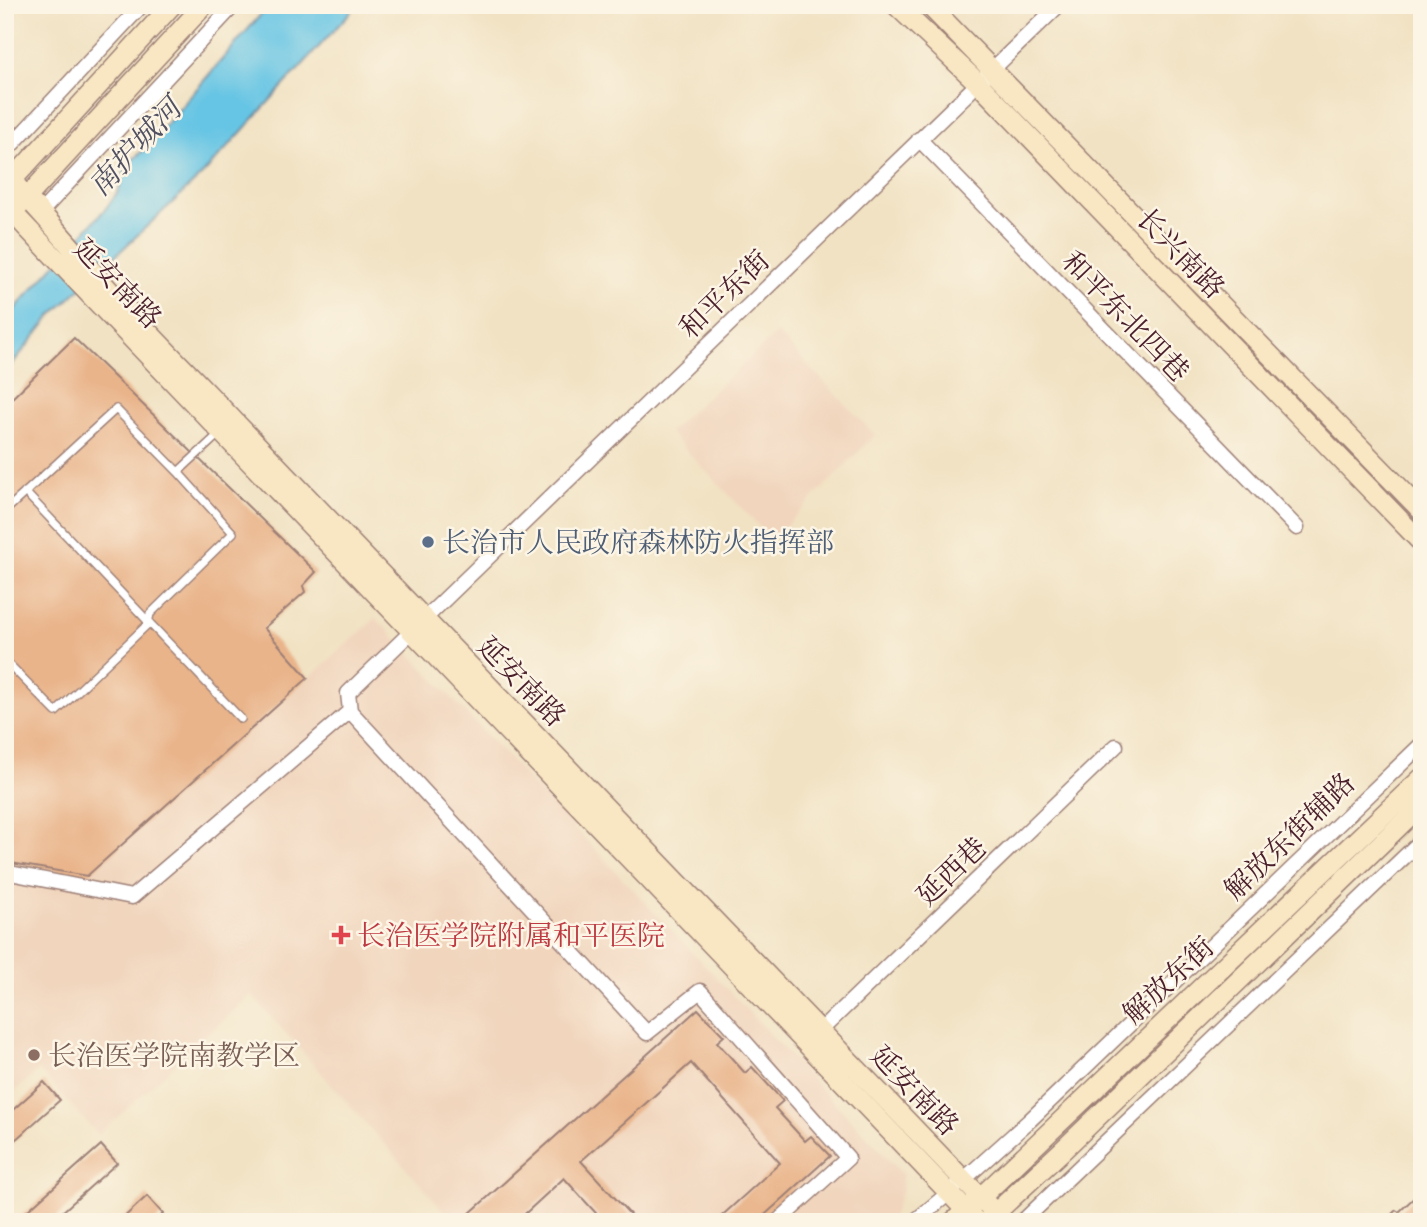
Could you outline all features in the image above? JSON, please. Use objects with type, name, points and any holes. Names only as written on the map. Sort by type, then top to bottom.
[{"type":"main road","points":[[7,182],[172,5]]},
{"type":"main road","points":[[24,211],[204,5]]},
{"type":"main road","name":"长兴南路","points":[[896,5],[985,76],[1422,511]]},
{"type":"main road","name":"长兴南路","points":[[929,5],[985,76],[1422,543]]},
{"type":"main road","name":"延安南路","points":[[7,182],[36,237],[102,295]]},
{"type":"main road","name":"延安南路","points":[[24,211],[957,1186]]},
{"type":"main road","name":"延安南路","points":[[419,626],[820,1031],[957,1186],[970,1213],[996,1219]]},
{"type":"main road","name":"解放东街","points":[[970,1213],[1422,778]]},
{"type":"main road","name":"解放东街","points":[[996,1219],[1422,804]]},
{"type":"street","points":[[5,152],[142,5]]},
{"type":"street","points":[[24,211],[234,5]]},
{"type":"street","name":"和平东街","points":[[350,712],[348,693],[1059,5]]},
{"type":"street","name":"和平东北四巷","points":[[919,139],[1297,528]]},
{"type":"street","points":[[5,872],[132,897],[350,712],[647,1032],[700,991],[848,1158],[777,1222]]},
{"type":"street","name":"解放东街辅路","points":[[914,1222],[1030,1121],[1422,744]]},
{"type":"street","name":"延西巷","points":[[820,1031],[1116,746]]},
{"type":"street","points":[[1022,1222],[1422,840]]},
{"type":"lane","points":[[5,511],[116,409],[233,533],[149,614],[148,624],[56,712],[5,660]]},
{"type":"lane","points":[[178,472],[229,427]]},
{"type":"lane","points":[[25,492],[241,719]]},
{"type":"shaded area","points":[[777,333],[875,435],[772,540],[669,432]]},
{"type":"shaded area","name":"长治医学院附属和平医院","points":[[376,618],[902,1174],[901,1193],[893,1215],[887,1222],[454,1222],[251,994],[98,1135],[39,1070],[5,1100],[5,862],[87,876]]},
{"type":"water","points":[[269,5],[357,5],[204,173],[52,315],[5,373],[5,320],[106,208],[119,190],[126,165],[145,149]]},
{"type":"building","points":[[74,338],[316,572],[303,586],[305,592],[264,628],[308,678],[87,876],[5,862],[5,405]]},
{"type":"building","points":[[698,1009],[724,1036],[717,1042],[745,1073],[752,1067],[783,1101],[775,1108],[805,1141],[811,1136],[830,1156],[757,1222],[715,1222],[780,1163],[691,1063],[581,1161],[637,1222],[604,1222],[564,1178],[516,1222],[460,1222]]},
{"type":"building","points":[[44,1082],[60,1100],[5,1149],[5,1117]]},
{"type":"building","points":[[101,1145],[117,1163],[51,1222],[21,1222],[18,1219]]},
{"type":"building","points":[[1422,1190],[1422,1222],[1384,1222],[1396,1210],[1399,1212]]},
{"type":"building","points":[[147,1196],[163,1214],[155,1222],[119,1222]]},
{"type":"place","name":"长治市人民政府森林防火指挥部","points":[[428,542]]},
{"type":"place","name":"长治医学院附属和平医院","points":[[341,935]]},
{"type":"place","name":"长治医学院南教学区","points":[[34,1055]]},
{"type":"water label","name":"南护城河","points":[[135,147]]}]
